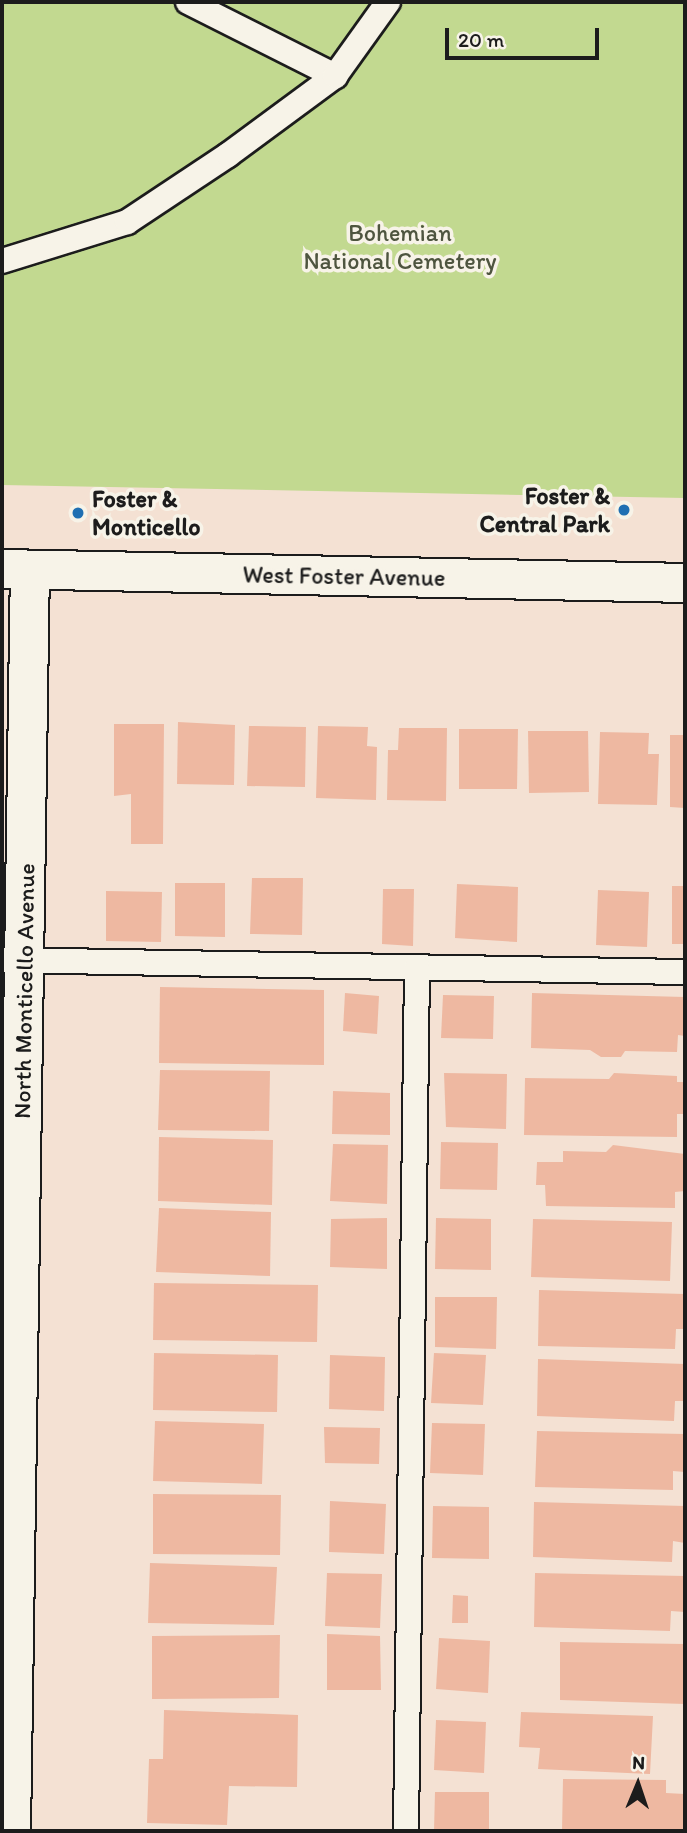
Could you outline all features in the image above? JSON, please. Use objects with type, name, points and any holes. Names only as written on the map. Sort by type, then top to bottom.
[{"type":"street","name":"West Foster Avenue","points":[[16,570],[685,583]]},
{"type":"street","name":"North Monticello Avenue","points":[[11,1831],[16,570]]},
{"type":"lane","points":[[188,2],[335,76]]},
{"type":"lane","points":[[2,261],[127,222],[335,76],[388,2]]},
{"type":"lane","points":[[13,960],[685,972]]},
{"type":"lane","points":[[406,1831],[417,967]]},
{"type":"green space","name":"Bohemian National Cemetery","points":[[2,2],[685,2],[685,498],[2,485]]},
{"type":"building","points":[[178,722],[235,725],[234,785],[177,784]]},
{"type":"building","points":[[114,724],[164,724],[163,844],[131,844],[131,794],[114,796]]},
{"type":"building","points":[[249,726],[306,727],[305,787],[247,786]]},
{"type":"building","points":[[318,726],[368,727],[367,746],[377,747],[376,800],[316,798]]},
{"type":"building","points":[[399,728],[447,728],[446,801],[387,800],[388,750],[398,750]]},
{"type":"building","points":[[459,729],[518,729],[517,789],[459,789]]},
{"type":"building","points":[[528,731],[588,731],[589,792],[529,793]]},
{"type":"building","points":[[600,732],[649,733],[648,754],[659,754],[657,805],[598,804]]},
{"type":"building","points":[[670,735],[685,735],[685,808],[670,807]]},
{"type":"building","points":[[252,878],[303,878],[302,935],[250,934]]},
{"type":"building","points":[[175,883],[225,883],[225,937],[175,936]]},
{"type":"building","points":[[457,884],[518,887],[517,942],[455,938]]},
{"type":"building","points":[[672,886],[685,886],[685,944],[672,944]]},
{"type":"building","points":[[383,889],[414,889],[413,946],[382,944]]},
{"type":"building","points":[[598,890],[649,892],[647,947],[596,945]]},
{"type":"building","points":[[106,891],[162,892],[161,942],[106,941]]},
{"type":"building","points":[[160,987],[324,990],[324,1065],[159,1063]]},
{"type":"building","points":[[345,993],[379,996],[377,1034],[343,1031]]},
{"type":"building","points":[[532,993],[685,997],[685,1036],[678,1035],[677,1052],[625,1051],[621,1057],[601,1057],[590,1050],[531,1048]]},
{"type":"building","points":[[443,995],[494,996],[493,1039],[441,1038]]},
{"type":"building","points":[[160,1070],[270,1071],[269,1131],[158,1130]]},
{"type":"building","points":[[444,1073],[507,1074],[506,1129],[446,1127]]},
{"type":"building","points":[[614,1073],[677,1076],[677,1082],[685,1082],[685,1114],[677,1114],[677,1137],[524,1135],[525,1078],[609,1079]]},
{"type":"building","points":[[333,1091],[390,1093],[390,1135],[332,1134]]},
{"type":"building","points":[[159,1137],[273,1140],[272,1205],[158,1201]]},
{"type":"building","points":[[441,1142],[498,1143],[497,1190],[440,1189]]},
{"type":"building","points":[[333,1144],[388,1145],[387,1204],[330,1201]]},
{"type":"building","points":[[613,1145],[685,1154],[685,1191],[675,1192],[675,1208],[546,1206],[545,1185],[536,1185],[537,1162],[563,1162],[563,1151],[606,1152]]},
{"type":"building","points":[[159,1208],[271,1212],[270,1276],[156,1272]]},
{"type":"building","points":[[387,1218],[387,1269],[330,1267],[331,1219]]},
{"type":"building","points":[[436,1218],[491,1219],[491,1270],[435,1269]]},
{"type":"building","points":[[533,1219],[672,1222],[670,1281],[531,1277]]},
{"type":"building","points":[[154,1283],[318,1285],[317,1342],[153,1340]]},
{"type":"building","points":[[539,1290],[685,1294],[685,1329],[676,1329],[675,1349],[538,1346]]},
{"type":"building","points":[[435,1297],[497,1297],[496,1349],[435,1347]]},
{"type":"building","points":[[154,1353],[278,1355],[277,1412],[153,1410]]},
{"type":"building","points":[[434,1353],[486,1355],[483,1405],[431,1403]]},
{"type":"building","points":[[330,1355],[385,1357],[384,1411],[329,1409]]},
{"type":"building","points":[[538,1359],[685,1364],[685,1401],[675,1401],[674,1421],[537,1416]]},
{"type":"building","points":[[155,1421],[264,1424],[262,1484],[153,1481]]},
{"type":"building","points":[[432,1423],[485,1424],[483,1475],[430,1473]]},
{"type":"building","points":[[324,1427],[380,1428],[379,1464],[325,1463]]},
{"type":"building","points":[[537,1431],[685,1434],[685,1472],[673,1471],[673,1490],[535,1487]]},
{"type":"building","points":[[153,1494],[281,1495],[280,1555],[153,1554]]},
{"type":"building","points":[[330,1501],[386,1504],[384,1554],[329,1552]]},
{"type":"building","points":[[534,1502],[685,1506],[685,1543],[673,1541],[672,1562],[533,1557]]},
{"type":"building","points":[[433,1506],[489,1507],[489,1559],[432,1558]]},
{"type":"building","points":[[150,1563],[277,1567],[274,1625],[148,1623]]},
{"type":"building","points":[[327,1573],[382,1574],[380,1628],[325,1626]]},
{"type":"building","points":[[535,1573],[685,1576],[685,1612],[671,1611],[670,1631],[534,1627]]},
{"type":"building","points":[[453,1595],[468,1596],[468,1623],[452,1623]]},
{"type":"building","points":[[327,1634],[380,1636],[381,1690],[327,1690]]},
{"type":"building","points":[[280,1635],[279,1698],[152,1699],[152,1636]]},
{"type":"building","points":[[439,1638],[490,1641],[488,1693],[436,1689]]},
{"type":"building","points":[[560,1642],[685,1644],[685,1704],[560,1700]]},
{"type":"building","points":[[164,1710],[298,1715],[297,1787],[229,1786],[227,1825],[147,1823],[149,1759],[163,1759]]},
{"type":"building","points":[[521,1712],[653,1716],[650,1774],[538,1769],[540,1748],[519,1747]]},
{"type":"building","points":[[436,1720],[486,1722],[484,1773],[434,1770]]},
{"type":"building","points":[[563,1779],[666,1780],[666,1793],[685,1794],[685,1831],[562,1831]]},
{"type":"building","points":[[435,1792],[489,1792],[489,1831],[434,1831]]},
{"type":"place","name":"Foster & Central Park","points":[[624,510]]},
{"type":"place","name":"Foster & Monticello","points":[[78,513]]}]
